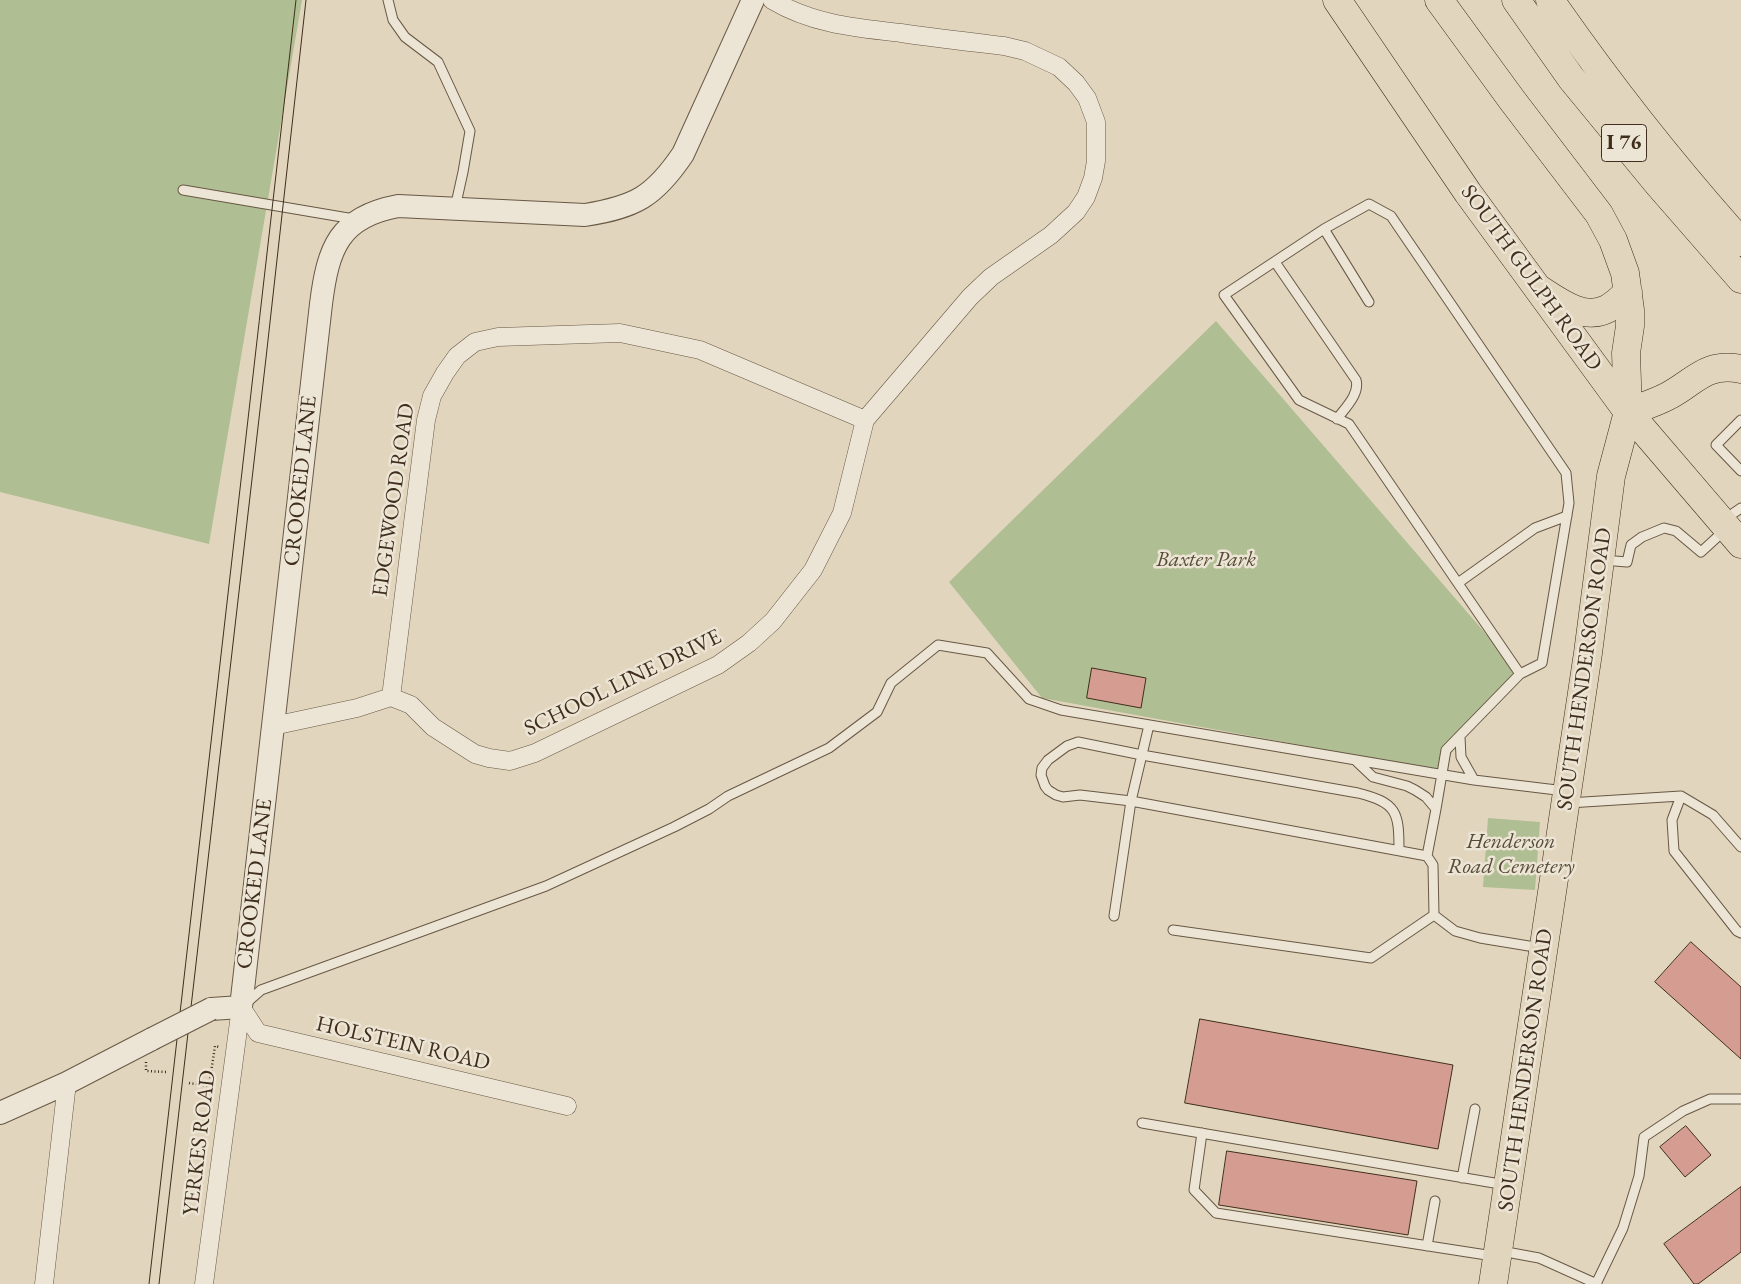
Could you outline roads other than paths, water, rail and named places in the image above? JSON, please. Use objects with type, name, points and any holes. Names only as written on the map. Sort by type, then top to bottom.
[{"type":"main road","name":"SOUTH GULPH ROAD","points":[[1337,0],[1468,193],[1628,412],[1733,527]]},
{"type":"main road","name":"SOUTH HENDERSON ROAD","points":[[1439,0],[1599,214],[1620,255],[1628,292],[1630,326],[1626,353],[1628,412],[1611,476],[1567,797],[1493,1284]]},
{"type":"main road","name":"I 76","points":[[1516,0],[1571,78],[1659,185],[1741,279]]},
{"type":"main road","name":"I 76","points":[[1550,0],[1643,127],[1691,187],[1741,242]]},
{"type":"main road","points":[[1539,288],[1572,308],[1586,312],[1606,310],[1628,292]]},
{"type":"main road","points":[[1628,412],[1668,396],[1705,372],[1724,367],[1741,369]]},
{"type":"street","name":"CROOKED LANE","points":[[240,1007],[324,275],[331,254],[342,235],[357,220],[377,210],[398,206],[585,215],[611,211],[632,204],[650,193],[668,176],[683,154],[753,0]]},
{"type":"street","name":"SCHOOL LINE DRIVE","points":[[391,697],[411,705],[433,727],[476,754],[510,761],[536,753],[718,665],[749,643],[773,621],[813,570],[842,512],[865,420],[970,297],[991,277],[1051,235],[1076,212],[1086,197],[1093,178],[1096,161],[1096,122],[1087,98],[1076,83],[1059,66],[1025,51],[1004,46],[848,27],[820,21],[788,9],[772,0]]},
{"type":"street","name":"EDGEWOOD ROAD","points":[[391,697],[428,412],[432,396],[444,373],[457,356],[475,342],[498,337],[620,333],[700,350],[865,420]]},
{"type":"street","points":[[273,726],[357,708],[391,697]]},
{"type":"street","points":[[0,1113],[67,1083],[211,1009],[240,1007]]},
{"type":"street","name":"HOLSTEIN ROAD","points":[[240,1007],[258,1033],[567,1106]]},
{"type":"street","name":"YERKES ROAD","points":[[204,1284],[240,1007]]},
{"type":"street","points":[[44,1284],[67,1083]]},
{"type":"lane","points":[[388,0],[393,20],[405,37],[438,62],[470,131],[455,209]]},
{"type":"lane","points":[[183,190],[357,220]]},
{"type":"lane","points":[[1427,856],[1446,750],[1520,674],[1542,663],[1569,503],[1566,473],[1391,216],[1368,204],[1324,229],[1224,295],[1299,400],[1349,424],[1520,674]]},
{"type":"lane","points":[[1324,229],[1370,302]]},
{"type":"lane","points":[[1275,262],[1356,380],[1358,386],[1356,393],[1337,419]]},
{"type":"lane","points":[[1741,420],[1716,445],[1741,471]]},
{"type":"lane","points":[[1458,583],[1534,528],[1567,516]]},
{"type":"lane","points":[[1600,560],[1627,562],[1631,545],[1642,537],[1664,528],[1676,531],[1701,552],[1733,527]]},
{"type":"lane","points":[[240,1007],[261,990],[546,886],[674,827],[709,809],[728,796],[829,748],[877,712],[891,683],[938,645],[987,653],[1029,699],[1061,710],[1567,797],[1681,796],[1712,815],[1741,847]]},
{"type":"lane","points":[[1114,916],[1131,801],[1149,725]]},
{"type":"lane","points":[[1460,737],[1461,757],[1474,780]]},
{"type":"lane","points":[[1399,850],[1399,824],[1390,807],[1378,798],[1358,793],[1078,742],[1058,751],[1042,768],[1042,780],[1048,790],[1063,797],[1080,795],[1131,801],[1427,856],[1433,865],[1434,915]]},
{"type":"lane","points":[[1355,760],[1374,777],[1415,790],[1436,809]]},
{"type":"lane","points":[[1681,796],[1672,820],[1674,850],[1737,931],[1741,933]]},
{"type":"lane","points":[[1434,915],[1455,930],[1463,933],[1480,938],[1544,949]]},
{"type":"lane","points":[[1173,930],[1371,958],[1434,915]]},
{"type":"lane","points":[[1202,1133],[1194,1190],[1216,1213],[1427,1246],[1540,1258],[1596,1284],[1623,1228],[1639,1176],[1644,1137],[1682,1111],[1710,1099],[1741,1099]]},
{"type":"lane","points":[[1462,1178],[1475,1109]]},
{"type":"lane","points":[[1142,1123],[1509,1186]]},
{"type":"lane","points":[[1427,1246],[1435,1201]]},
{"type":"tram line","points":[[149,1284],[296,0]]},
{"type":"tram line","points":[[159,1284],[306,0]]},
{"type":"park label","name":"Baxter Park","points":[[1206,560]]},
{"type":"park label","name":"Henderson Road Cemetery","points":[[1511,854]]}]
